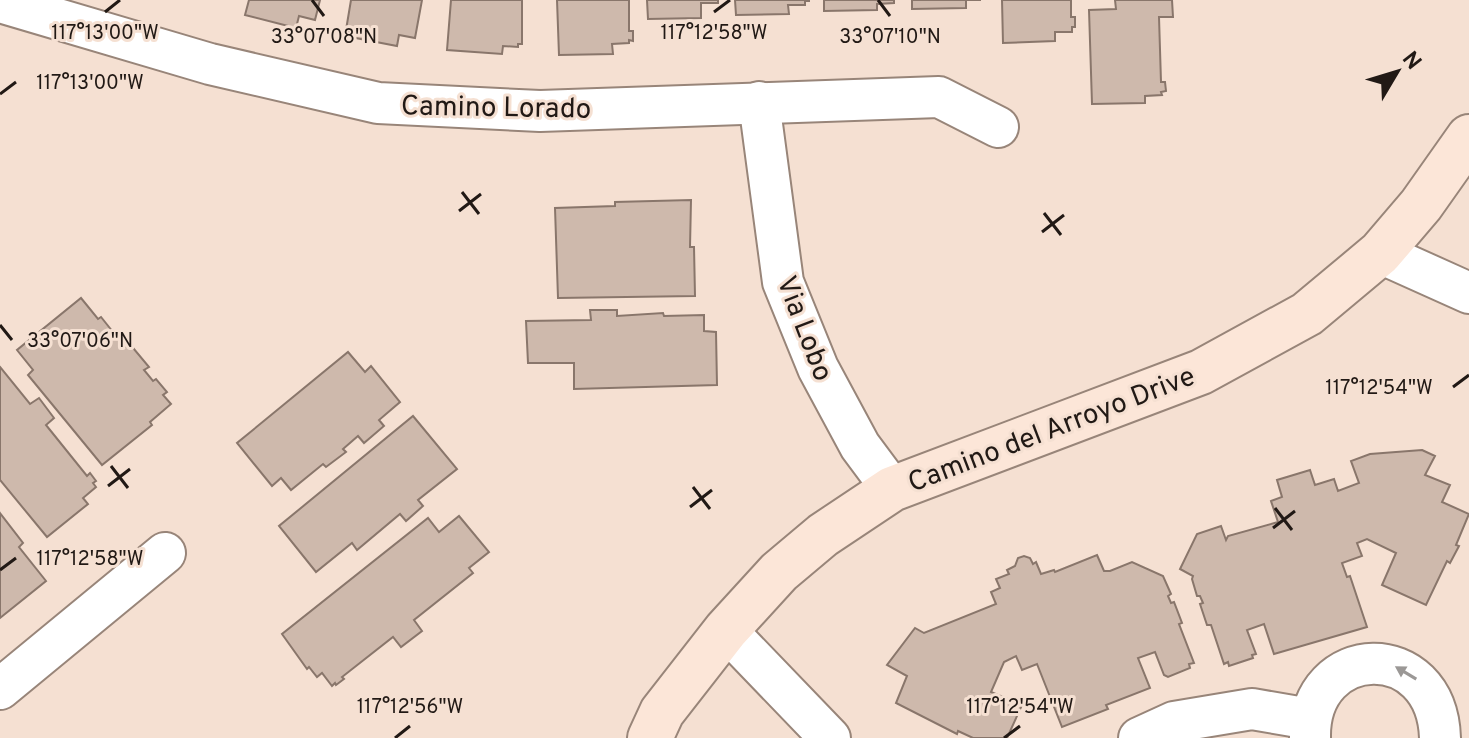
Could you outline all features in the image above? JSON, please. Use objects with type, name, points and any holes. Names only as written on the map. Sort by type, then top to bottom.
[{"type":"street","name":"Camino Lorado","points":[[0,2],[210,64],[378,103],[540,111],[939,97],[998,127]]},
{"type":"street","name":"Via Lobo","points":[[759,102],[783,282],[818,368],[860,446],[892,489]]},
{"type":"street","name":"Camino del Arroyo Drive","points":[[650,738],[662,712],[726,630],[790,563],[823,535],[892,489],[1201,372],[1307,314],[1380,253],[1421,205],[1469,137]]},
{"type":"street","points":[[1380,253],[1469,293]]},
{"type":"street","points":[[0,689],[165,553]]},
{"type":"street","points":[[726,630],[830,738]]},
{"type":"street","points":[[1139,738],[1174,722],[1252,709],[1310,729],[1317,698],[1331,680],[1350,668],[1372,664],[1395,666],[1415,677],[1430,694],[1439,715],[1440,738]]},
{"type":"building","points":[[249,0],[320,0],[315,20],[299,16],[296,28],[245,15]]},
{"type":"building","points":[[351,0],[422,0],[415,38],[399,35],[397,46],[345,36]]},
{"type":"building","points":[[451,0],[522,0],[522,44],[518,47],[503,46],[502,54],[447,50]]},
{"type":"building","points":[[557,0],[629,0],[629,31],[633,31],[633,41],[612,44],[613,54],[559,55]]},
{"type":"building","points":[[647,0],[718,0],[718,3],[701,3],[701,18],[648,19]]},
{"type":"building","points":[[735,0],[809,1],[805,1],[805,5],[788,5],[789,14],[736,15]]},
{"type":"building","points":[[824,0],[894,0],[894,3],[877,4],[877,10],[824,11]]},
{"type":"building","points":[[912,0],[966,0],[966,8],[912,9]]},
{"type":"building","points":[[1002,0],[1071,0],[1071,17],[1075,17],[1075,27],[1072,27],[1072,32],[1055,32],[1055,41],[1003,43]]},
{"type":"building","points":[[1115,0],[1172,0],[1173,17],[1159,17],[1161,82],[1165,82],[1166,91],[1161,92],[1162,95],[1145,96],[1145,103],[1092,104],[1089,10],[1116,9]]},
{"type":"building","points":[[691,200],[690,247],[694,247],[695,296],[558,298],[555,208],[615,206],[615,202]]},
{"type":"building","points":[[81,298],[125,347],[129,343],[149,367],[144,370],[167,392],[163,395],[171,404],[150,422],[152,425],[102,465],[28,375],[33,370],[17,350]]},
{"type":"building","points":[[590,310],[617,310],[617,316],[663,313],[664,316],[704,315],[704,331],[716,332],[717,385],[574,389],[574,363],[528,363],[526,321],[591,320]]},
{"type":"building","points":[[348,352],[365,372],[371,366],[400,402],[379,420],[384,426],[364,443],[358,436],[343,449],[346,452],[326,467],[323,464],[291,490],[281,478],[272,486],[237,443]]},
{"type":"building","points":[[0,367],[30,404],[39,398],[54,418],[46,425],[87,476],[90,473],[96,481],[93,483],[96,487],[83,498],[88,504],[47,537],[0,480]]},
{"type":"building","points":[[413,416],[457,469],[418,500],[423,506],[406,521],[400,514],[357,550],[352,543],[316,572],[279,526]]},
{"type":"building","points":[[1422,450],[1435,456],[1425,475],[1450,485],[1442,502],[1469,514],[1456,545],[1459,546],[1450,563],[1447,561],[1426,605],[1382,585],[1396,553],[1367,539],[1357,543],[1362,556],[1342,563],[1347,577],[1350,576],[1367,627],[1274,654],[1264,624],[1247,630],[1256,654],[1252,655],[1253,658],[1229,666],[1228,662],[1224,664],[1211,625],[1207,625],[1193,576],[1180,569],[1197,534],[1221,526],[1226,540],[1228,536],[1278,522],[1271,501],[1282,497],[1277,480],[1310,470],[1315,485],[1334,479],[1338,491],[1359,483],[1351,461],[1370,454]]},
{"type":"building","points":[[0,513],[23,543],[19,547],[46,581],[0,618]]},
{"type":"building","points":[[459,516],[489,552],[469,568],[473,573],[414,620],[422,631],[401,647],[393,637],[336,685],[332,686],[322,673],[317,677],[309,667],[307,669],[282,634],[428,518],[439,532]]},
{"type":"building","points":[[1097,555],[1104,571],[1132,562],[1163,576],[1194,663],[1189,664],[1190,668],[1168,677],[1164,675],[1155,652],[1138,658],[1150,688],[1062,727],[1037,664],[1022,670],[1016,656],[1004,662],[991,692],[1022,705],[1007,738],[973,738],[958,731],[957,734],[896,703],[907,676],[887,665],[915,628],[924,633],[996,604],[991,592],[1000,588],[996,579],[1009,574],[1007,570],[1015,566],[1018,558],[1024,556],[1030,558],[1033,564],[1036,562],[1041,574],[1055,572]]}]
